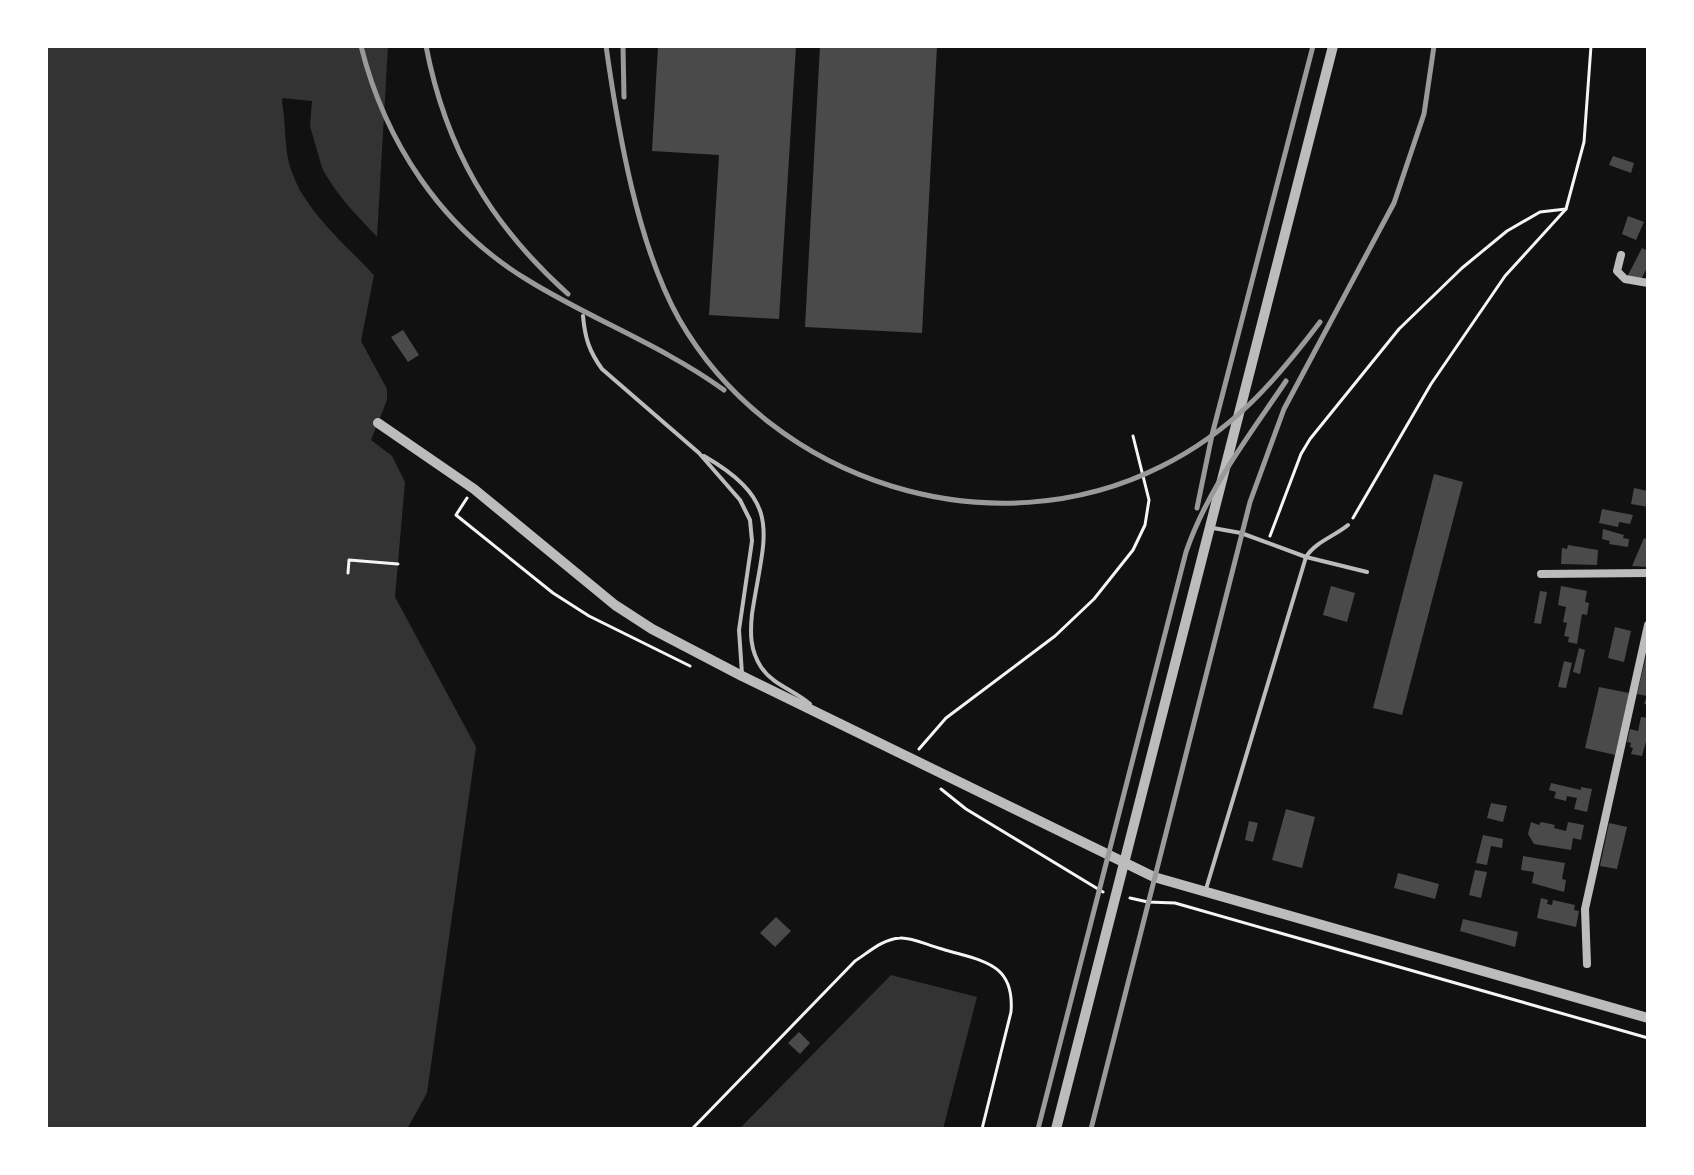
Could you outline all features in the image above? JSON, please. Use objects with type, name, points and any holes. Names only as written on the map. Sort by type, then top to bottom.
[{"type":"street","points":[[1056,1129],[1333,46]]},
{"type":"street","points":[[1621,255],[1617,271],[1625,279],[1648,283]]},
{"type":"street","points":[[378,423],[474,489],[615,605],[652,629],[1154,877],[1648,1018]]},
{"type":"street","points":[[1541,574],[1648,573]]},
{"type":"street","points":[[1587,964],[1585,909],[1648,625]]},
{"type":"lane","points":[[583,316],[585,337],[602,369],[699,453],[740,500],[750,520],[752,541],[739,630],[742,676]]},
{"type":"lane","points":[[699,453],[733,473],[752,492],[763,513],[764,538],[750,631],[752,650],[761,668],[776,683],[804,699],[824,716]]},
{"type":"lane","points":[[1206,892],[1306,557],[1312,547],[1334,537],[1348,525]]},
{"type":"lane","points":[[1211,528],[1241,533],[1306,557],[1367,572]]},
{"type":"path","points":[[1348,525],[1431,384],[1505,276],[1566,209],[1584,142],[1591,46]]},
{"type":"path","points":[[1267,543],[1301,454],[1310,439],[1399,329],[1462,268],[1507,231],[1540,212],[1566,209]]},
{"type":"path","points":[[912,758],[946,718],[1055,636],[1094,599],[1133,550],[1145,525],[1149,500],[1133,436]]},
{"type":"path","points":[[348,573],[349,560],[398,564]]},
{"type":"path","points":[[1115,895],[1148,902],[1175,903],[1648,1038]]},
{"type":"path","points":[[692,1129],[855,961],[883,942],[902,937],[992,964],[1008,981],[1012,995],[1011,1012],[982,1129]]},
{"type":"shaded area","points":[[46,46],[388,46],[377,237],[338,193],[318,159],[309,121],[312,101],[282,102],[289,163],[303,195],[324,224],[374,275],[361,341],[387,389],[387,400],[371,440],[392,456],[405,482],[395,597],[476,747],[427,1093],[407,1129],[46,1129]]},
{"type":"shaded area","points":[[891,975],[977,997],[943,1129],[739,1129]]},
{"type":"pier","points":[[282,98],[312,101],[310,126],[323,171],[337,195],[377,237],[377,241],[334,198],[320,173],[306,127],[308,104],[287,102],[293,161],[303,187],[320,212],[375,269],[374,275],[317,214],[299,189],[289,162]]},
{"type":"building","points":[[658,46],[796,46],[779,319],[709,315],[719,155],[652,151]]},
{"type":"building","points":[[820,46],[937,46],[922,333],[805,327]]},
{"type":"building","points":[[1613,156],[1634,163],[1631,173],[1609,165]]},
{"type":"building","points":[[1628,216],[1644,222],[1636,240],[1622,234]]},
{"type":"building","points":[[1642,248],[1648,251],[1648,266],[1640,281],[1627,277]]},
{"type":"building","points":[[403,330],[419,355],[408,362],[391,337]]},
{"type":"building","points":[[1434,474],[1463,482],[1402,715],[1373,708]]},
{"type":"building","points":[[1634,488],[1648,491],[1648,507],[1631,504]]},
{"type":"building","points":[[1602,509],[1633,515],[1630,524],[1619,522],[1618,527],[1599,523]]},
{"type":"building","points":[[1603,529],[1624,535],[1623,538],[1629,539],[1628,547],[1609,544],[1610,541],[1602,539]]},
{"type":"building","points":[[1644,538],[1648,540],[1648,567],[1632,566]]},
{"type":"building","points":[[1568,545],[1598,550],[1597,565],[1561,564],[1562,548],[1567,549]]},
{"type":"building","points":[[1331,586],[1355,593],[1347,622],[1323,615]]},
{"type":"building","points":[[1561,586],[1587,591],[1587,615],[1582,614],[1577,644],[1568,642],[1569,637],[1564,636],[1566,607],[1558,605]]},
{"type":"building","points":[[1540,591],[1547,592],[1541,624],[1534,623]]},
{"type":"building","points":[[1615,627],[1631,631],[1624,662],[1608,658]]},
{"type":"building","points":[[1579,648],[1585,650],[1580,674],[1573,672]]},
{"type":"building","points":[[1647,652],[1648,705],[1644,704],[1647,696],[1637,694]]},
{"type":"building","points":[[1564,661],[1572,663],[1566,688],[1558,687]]},
{"type":"building","points":[[1599,687],[1629,693],[1615,755],[1585,748]]},
{"type":"building","points":[[1641,717],[1648,718],[1648,734],[1642,756],[1631,754],[1633,748],[1627,742],[1630,729],[1638,731]]},
{"type":"building","points":[[1551,783],[1581,790],[1581,787],[1592,789],[1587,812],[1574,809],[1577,798],[1567,796],[1566,801],[1554,798],[1556,792],[1549,790]]},
{"type":"building","points":[[1491,803],[1507,806],[1503,822],[1487,818]]},
{"type":"building","points":[[1286,809],[1315,817],[1302,868],[1272,860]]},
{"type":"building","points":[[1249,821],[1258,823],[1253,842],[1245,840]]},
{"type":"building","points":[[1531,822],[1555,825],[1554,828],[1566,831],[1568,822],[1584,825],[1581,840],[1573,838],[1571,850],[1534,844],[1528,834]]},
{"type":"building","points":[[1609,823],[1627,827],[1617,869],[1600,866]]},
{"type":"building","points":[[1483,835],[1503,839],[1502,848],[1491,846],[1487,865],[1476,863]]},
{"type":"building","points":[[1523,856],[1565,863],[1562,879],[1566,880],[1564,892],[1532,883],[1534,872],[1521,870]]},
{"type":"building","points":[[1475,870],[1487,872],[1481,898],[1469,895]]},
{"type":"building","points":[[1398,873],[1439,884],[1435,899],[1394,888]]},
{"type":"building","points":[[1541,898],[1548,900],[1547,904],[1552,905],[1553,900],[1575,905],[1574,910],[1579,911],[1576,927],[1537,918]]},
{"type":"building","points":[[776,917],[791,931],[775,947],[760,933]]},
{"type":"building","points":[[1463,919],[1518,932],[1515,947],[1460,931]]},
{"type":"building","points":[[799,1032],[810,1043],[800,1054],[788,1043]]},
{"type":"railway","points":[[361,46],[371,81],[401,148],[443,208],[468,234],[495,258],[526,279],[676,359],[724,390]]},
{"type":"railway","points":[[426,46],[446,118],[475,182],[516,240],[568,294]]},
{"type":"railway","points":[[606,46],[631,186],[652,257],[679,319],[720,376],[770,423],[828,460],[892,486],[959,501],[1028,502],[1096,491],[1162,466],[1210,437],[1250,404],[1320,322]]},
{"type":"railway","points":[[623,46],[624,97]]},
{"type":"railway","points":[[1197,508],[1212,435],[1313,46]]},
{"type":"railway","points":[[1091,1129],[1250,502],[1284,409],[1394,203],[1424,114],[1434,46]]},
{"type":"railway","points":[[1038,1129],[1186,552],[1218,484],[1286,381]]}]
